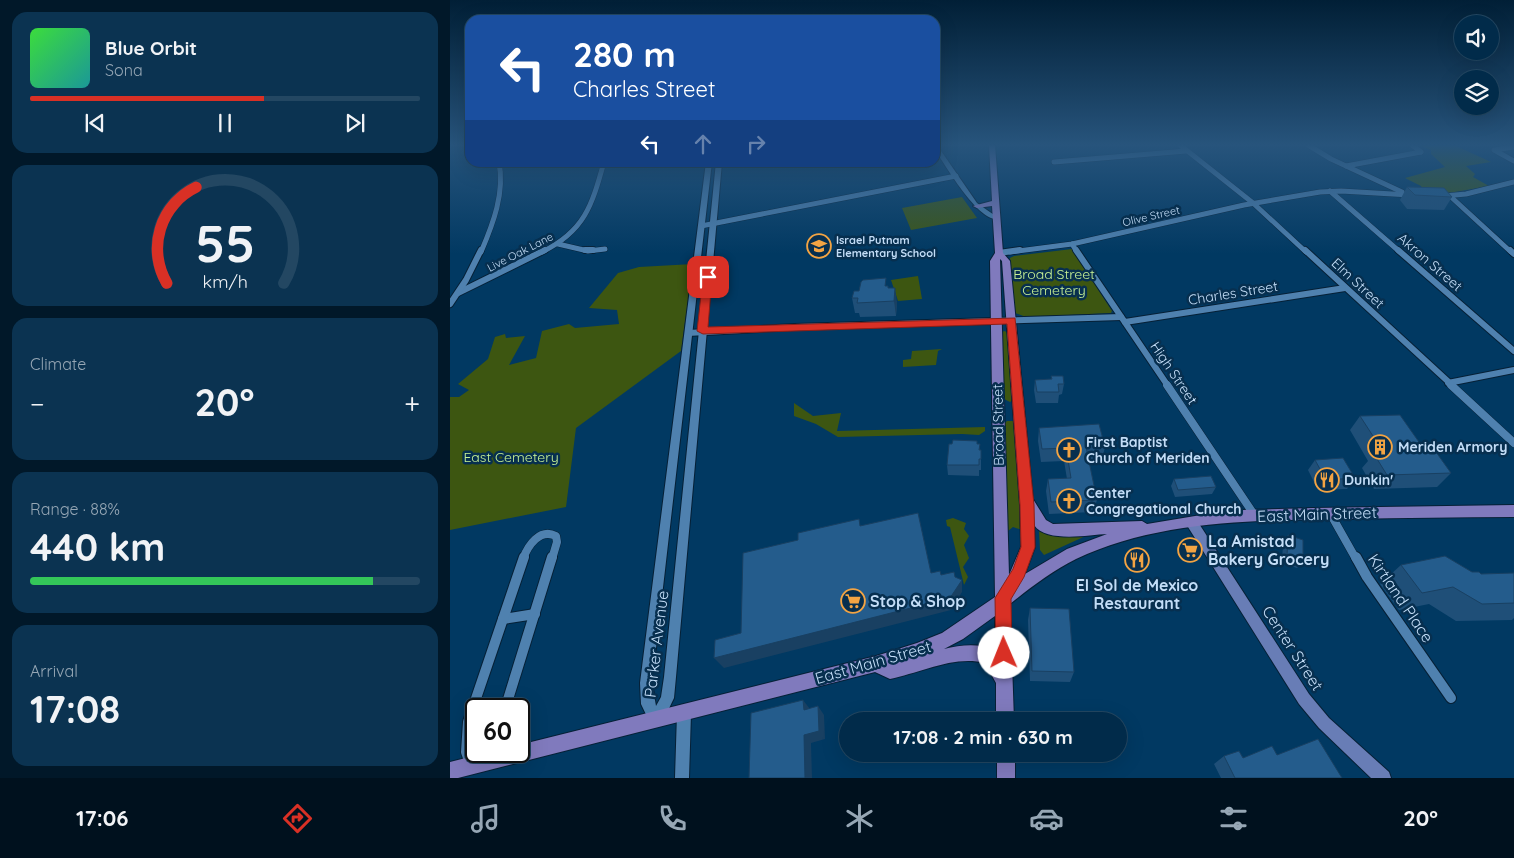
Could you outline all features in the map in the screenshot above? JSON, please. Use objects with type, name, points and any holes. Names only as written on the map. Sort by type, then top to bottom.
[{"type":"main road","name":"Broad Street","points":[[994,181],[999,253],[1006,261],[1012,320],[1028,547],[1019,572],[1003,598]]},
{"type":"main road","points":[[977,206],[995,202]]},
{"type":"main road","name":"Broad Street","points":[[999,253],[994,261],[1005,712]]},
{"type":"main road","points":[[998,412],[1019,411]]},
{"type":"main road","points":[[1026,498],[1041,524],[1050,530],[1166,527]]},
{"type":"main road","name":"East Main Street","points":[[450,772],[876,664],[945,640],[974,622],[1047,566],[1073,554],[1121,537],[1166,527],[1255,516],[1330,513],[1514,511]]},
{"type":"main road","name":"Center Street","points":[[1192,523],[1304,699],[1324,723],[1383,778]]},
{"type":"main road","points":[[876,664],[890,671],[951,656],[980,652],[990,656],[996,664],[1004,685]]},
{"type":"main road","points":[[1006,762],[1006,778]]},
{"type":"street","points":[[450,304],[458,293],[489,232],[499,199],[500,181]]},
{"type":"street","name":"Live Oak Lane","points":[[458,293],[558,244],[581,223],[588,212],[598,181]]},
{"type":"street","name":"Parker Avenue","points":[[656,720],[648,704],[646,683],[707,181]]},
{"type":"street","name":"Parker Avenue","points":[[656,720],[666,698],[670,677],[717,181]]},
{"type":"street","points":[[701,226],[929,181]]},
{"type":"street","points":[[960,181],[977,206],[996,218]]},
{"type":"street","name":"Elm Street","points":[[1225,181],[1253,203],[1514,443]]},
{"type":"street","points":[[1379,181],[1407,194]]},
{"type":"street","points":[[1437,196],[1450,196],[1514,182]]},
{"type":"street","points":[[1506,184],[1514,189]]},
{"type":"street","name":"Olive Street","points":[[999,253],[1072,244],[1253,203],[1330,191],[1414,195]]},
{"type":"street","name":"Akron Street","points":[[1330,191],[1514,351]]},
{"type":"street","points":[[1450,196],[1514,254]]},
{"type":"street","points":[[558,244],[588,251],[604,249]]},
{"type":"street","name":"High Street","points":[[1072,244],[1255,516]]},
{"type":"street","points":[[695,279],[708,277]]},
{"type":"street","name":"Charles Street","points":[[688,333],[1012,320],[1123,319],[1345,288]]},
{"type":"street","points":[[1448,383],[1514,370]]},
{"type":"street","points":[[676,435],[693,431]]},
{"type":"street","name":"Kirtland Place","points":[[1330,513],[1366,577],[1450,698]]},
{"type":"street","points":[[474,763],[471,766],[466,752],[468,722],[527,548],[538,536],[552,534],[556,536],[557,542],[508,698]]},
{"type":"street","points":[[503,619],[535,614]]},
{"type":"street","points":[[682,778],[684,713]]},
{"type":"green space","points":[[1412,181],[1481,181],[1489,186],[1449,193],[1424,192],[1421,186]]},
{"type":"green space","points":[[962,197],[977,218],[911,230],[902,208]]},
{"type":"green space","name":"Broad Street Cemetery","points":[[1072,249],[1112,311],[1111,313],[1026,317],[1015,313],[1010,258]]},
{"type":"green space","name":"East Cemetery","points":[[693,264],[681,351],[576,428],[566,507],[450,530],[450,397],[459,397],[469,390],[458,384],[488,359],[495,337],[505,334],[506,338],[525,336],[509,365],[536,358],[542,331],[569,324],[575,328],[619,324],[617,310],[589,308],[618,273],[639,267]]},
{"type":"green space","points":[[918,276],[922,299],[898,301],[891,280]]},
{"type":"green space","points":[[1005,331],[1008,334],[1013,400],[1010,402],[1004,399],[1001,332]]},
{"type":"green space","points":[[942,349],[938,351],[936,365],[903,367],[903,360],[911,359],[912,351]]},
{"type":"green space","points":[[794,403],[813,416],[841,413],[837,431],[985,427],[985,431],[979,435],[838,437],[816,424],[794,416]]},
{"type":"green space","points":[[1013,421],[1015,425],[1022,530],[1013,527],[1008,531],[1005,423]]},
{"type":"green space","points":[[953,518],[966,523],[964,529],[969,536],[964,545],[969,558],[963,567],[968,577],[964,585],[950,527],[947,526],[946,520]]},
{"type":"green space","points":[[1039,531],[1053,536],[1089,532],[1090,534],[1044,555],[1040,550]]},
{"type":"building","points":[[1407,187],[1444,188],[1452,197],[1415,195]]},
{"type":"building","points":[[886,278],[885,286],[895,288],[894,301],[857,303],[858,298],[852,298],[854,291],[859,291],[863,280]]},
{"type":"building","points":[[1051,376],[1063,376],[1064,384],[1058,384],[1059,392],[1037,392],[1035,380],[1052,379]]},
{"type":"building","points":[[1400,415],[1426,452],[1436,452],[1451,473],[1387,475],[1374,454],[1384,453],[1360,416]]},
{"type":"building","points":[[1099,424],[1105,447],[1086,447],[1097,500],[1051,502],[1048,479],[1071,478],[1066,448],[1042,449],[1039,428]]},
{"type":"building","points":[[953,440],[977,441],[977,444],[980,444],[979,450],[981,450],[979,465],[947,465],[949,444],[952,444]]},
{"type":"building","points":[[1343,458],[1355,478],[1326,480],[1315,460]]},
{"type":"building","points":[[1211,476],[1216,487],[1178,490],[1174,479]]},
{"type":"building","name":"Stop & Shop","points":[[918,513],[931,573],[940,571],[941,575],[954,572],[955,577],[962,580],[950,598],[714,658],[715,640],[741,633],[743,553],[798,540],[798,533],[859,519],[860,526]]},
{"type":"building","points":[[1288,535],[1303,540],[1303,562],[1287,556]]},
{"type":"building","points":[[1445,556],[1472,572],[1479,572],[1481,574],[1514,573],[1514,603],[1482,604],[1453,587],[1422,593],[1401,565]]},
{"type":"building","points":[[1030,608],[1069,609],[1074,672],[1032,671]]},
{"type":"building","points":[[803,700],[804,710],[818,706],[819,731],[804,735],[805,778],[749,778],[751,713]]},
{"type":"building","points":[[1318,739],[1342,778],[1235,778],[1224,756],[1239,751],[1243,758],[1272,746],[1277,755]]},
{"type":"place","name":"Israel Putnam Elementary School","points":[[819,246]]},
{"type":"place","name":"Meriden Armory","points":[[1380,447]]},
{"type":"place","name":"First Baptist Church of Meriden","points":[[1069,450]]},
{"type":"place","name":"Dunkin'","points":[[1327,480]]},
{"type":"place","name":"Center Congregational Church","points":[[1069,501]]},
{"type":"place","name":"La Amistad Bakery Grocery","points":[[1190,550]]},
{"type":"place","name":"El Sol de Mexico Restaurant","points":[[1137,560]]},
{"type":"place","name":"Stop & Shop","points":[[853,601]]},
{"type":"route","points":[[708,277],[703,331],[1012,320],[1027,505],[1028,547],[1019,572],[1003,598],[1004,653]]}]
